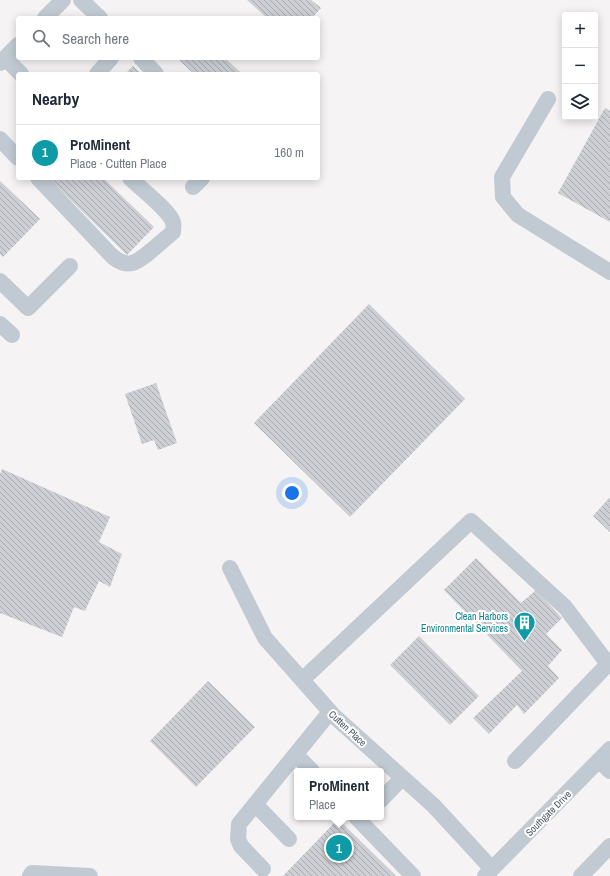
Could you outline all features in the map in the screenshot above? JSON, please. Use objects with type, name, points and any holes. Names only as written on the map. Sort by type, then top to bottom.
[{"type":"street","points":[[47,16],[63,0]]},
{"type":"street","points":[[81,0],[98,16]]},
{"type":"street","points":[[16,47],[2,61],[19,72]]},
{"type":"street","points":[[99,72],[109,60]]},
{"type":"street","points":[[143,60],[154,72]]},
{"type":"street","points":[[548,98],[502,177],[503,197],[518,215],[610,272]]},
{"type":"street","points":[[0,139],[16,156]]},
{"type":"street","points":[[40,180],[112,256],[118,261],[131,264],[141,259],[173,232],[174,227],[173,222],[167,213],[132,180]]},
{"type":"street","points":[[0,281],[28,308],[70,266]]},
{"type":"street","points":[[0,324],[12,335]]},
{"type":"street","points":[[302,680],[471,521],[565,607],[609,665],[515,761]]},
{"type":"street","name":"Cutten Place","points":[[230,568],[265,638],[330,712],[434,806],[488,873]]},
{"type":"street","points":[[263,869],[241,846],[238,839],[239,824],[330,712]]},
{"type":"street","points":[[296,754],[309,768]]},
{"type":"street","name":"Southgate Drive","points":[[488,873],[606,760]]},
{"type":"street","points":[[384,797],[402,778]]},
{"type":"street","points":[[255,804],[289,839]]},
{"type":"street","points":[[362,820],[413,876]]},
{"type":"street","points":[[580,876],[610,846]]},
{"type":"street","points":[[30,876],[32,873],[90,876]]},
{"type":"building","points":[[247,0],[311,0],[321,8],[314,16],[265,16]]},
{"type":"building","points":[[179,60],[227,60],[240,72],[192,72]]},
{"type":"building","points":[[133,66],[139,72],[127,72]]},
{"type":"building","points":[[605,108],[610,111],[610,222],[558,193]]},
{"type":"building","points":[[50,180],[105,180],[154,227],[127,255]]},
{"type":"building","points":[[0,181],[40,219],[3,257],[0,254]]},
{"type":"building","points":[[369,304],[465,399],[350,517],[254,423]]},
{"type":"building","points":[[156,383],[177,443],[158,450],[154,440],[142,444],[125,394]]},
{"type":"building","points":[[2,469],[110,517],[99,542],[122,554],[110,587],[99,581],[85,611],[74,607],[62,637],[0,613],[0,474]]},
{"type":"building","points":[[610,497],[610,532],[593,516]]},
{"type":"building","name":"Clean Harbors Environmental Services","points":[[476,558],[521,603],[536,590],[562,618],[546,634],[562,650],[548,666],[559,678],[524,714],[517,705],[489,734],[473,718],[522,671],[444,590]]},
{"type":"building","points":[[419,636],[479,696],[450,725],[390,665]]},
{"type":"building","points":[[208,681],[255,727],[196,787],[150,741]]},
{"type":"building","points":[[337,820],[339,820],[396,876],[283,876]]},
{"type":"place","name":"Clean Harbors Environmental Services","points":[[524,642]]},
{"type":"place","name":"ProMinent","points":[[339,848]]}]
